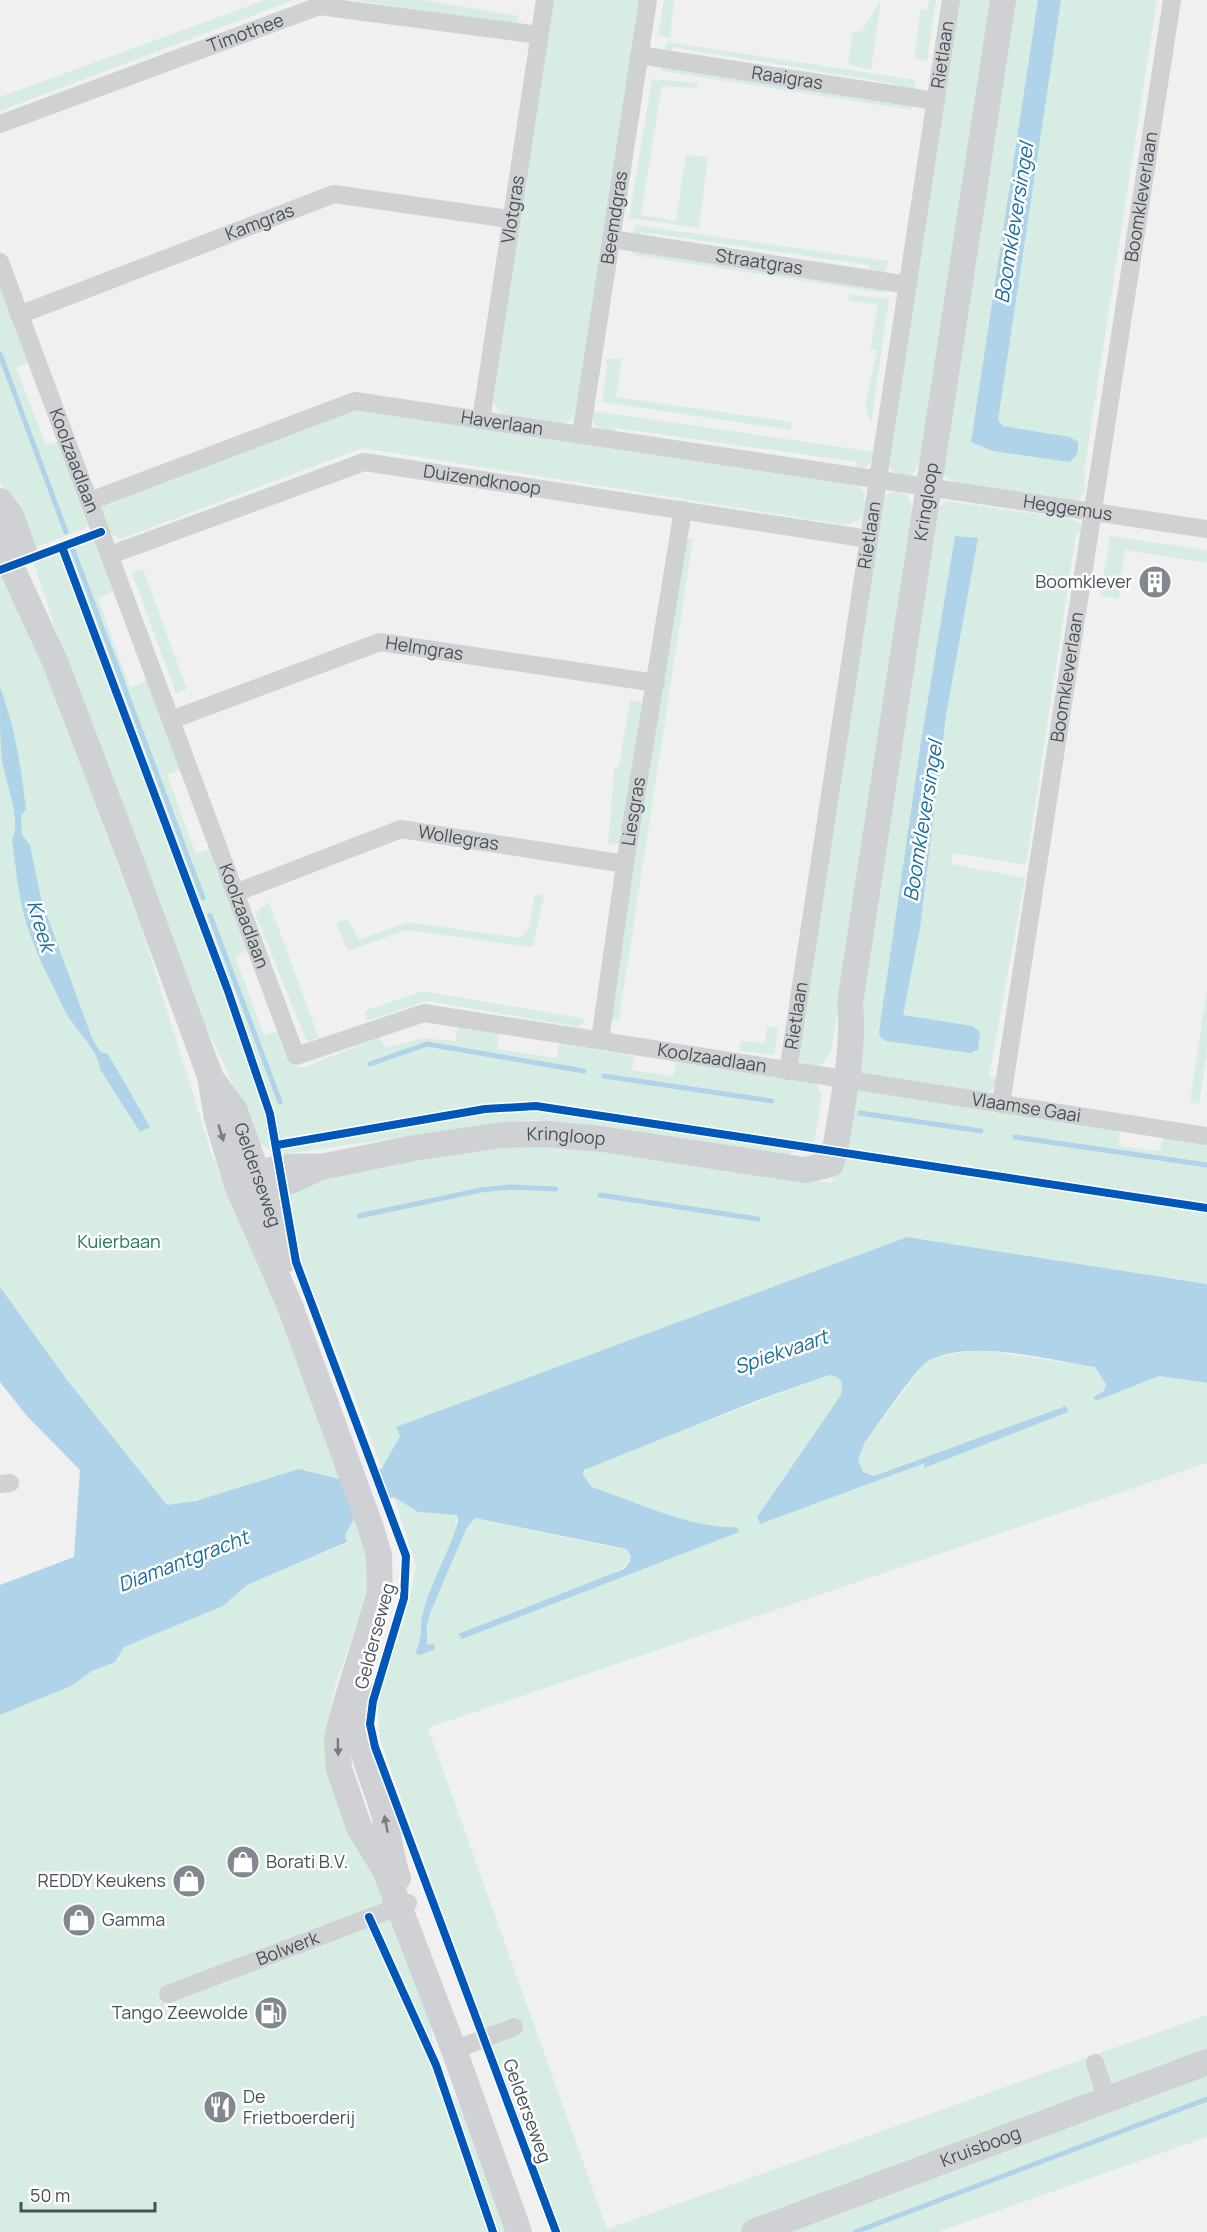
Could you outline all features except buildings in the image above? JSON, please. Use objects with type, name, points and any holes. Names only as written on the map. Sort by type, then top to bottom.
[{"type":"street","name":"Vlotgras","points":[[481,420],[545,0]]},
{"type":"street","name":"Beemdgras","points":[[581,435],[648,0]]},
{"type":"street","name":"Rietlaan","points":[[788,1071],[951,0]]},
{"type":"street","name":"Kringloop","points":[[252,1182],[294,1165],[321,1167],[425,1146],[502,1135],[547,1134],[602,1139],[812,1169],[819,1158],[838,1079],[840,1023],[850,1003],[1003,0]]},
{"type":"street","name":"Boomkleverlaan","points":[[1001,1104],[1172,0]]},
{"type":"street","name":"Timothee","points":[[0,124],[319,6],[539,35]]},
{"type":"street","name":"Raaigras","points":[[639,56],[936,101]]},
{"type":"street","name":"Kamgras","points":[[19,315],[334,194],[510,219]]},
{"type":"street","name":"Straatgras","points":[[611,239],[908,285]]},
{"type":"street","name":"Koolzaadlaan","points":[[0,262],[296,1056],[424,1013],[838,1079]]},
{"type":"street","name":"Haverlaan","points":[[90,501],[355,401],[929,487]]},
{"type":"street","name":"Duizendknoop","points":[[110,555],[364,462],[869,539]]},
{"type":"street","name":"Heggemus","points":[[929,487],[1207,529]]},
{"type":"street","name":"Gelderseweg","points":[[0,501],[11,516],[46,610],[56,664]]},
{"type":"street","name":"Liesgras","points":[[600,1040],[625,864],[683,510]]},
{"type":"street","name":"Gelderseweg","points":[[0,533],[20,585],[56,664],[210,1076],[235,1111],[252,1182],[377,1526],[380,1593],[344,1710],[338,1738],[339,1769],[359,1827],[403,1904],[459,2048],[538,2232]]},
{"type":"street","name":"Helmgras","points":[[171,720],[380,642],[656,683]]},
{"type":"street","name":"Wollegras","points":[[235,893],[401,829],[625,864]]},
{"type":"street","name":"Vlaamse Gaai","points":[[838,1079],[1207,1136]]},
{"type":"street","name":"Bolwerk","points":[[168,1994],[403,1904]]},
{"type":"street","points":[[459,2048],[514,2027]]},
{"type":"street","name":"Gelderseweg","points":[[459,2048],[519,2232]]},
{"type":"street","name":"Kruisboog","points":[[754,2232],[1207,2062]]},
{"type":"street","points":[[1095,2063],[1107,2099]]},
{"type":"green space","points":[[265,0],[294,0],[0,111],[0,97]]},
{"type":"green space","points":[[354,0],[422,0],[519,16],[517,25]]},
{"type":"green space","points":[[553,0],[641,0],[576,416],[563,425],[502,414],[493,403]]},
{"type":"green space","points":[[664,0],[674,0],[670,38],[658,35]]},
{"type":"green space","points":[[881,0],[871,70],[848,64],[852,32],[862,31]]},
{"type":"green space","points":[[929,0],[936,0],[927,61],[914,59],[921,9],[927,10]]},
{"type":"green space","points":[[958,0],[990,0],[921,461],[912,475],[902,476],[892,470],[887,458]]},
{"type":"green space","points":[[1013,0],[1157,0],[1084,471],[1085,491],[1076,503],[955,483],[943,475],[949,443],[952,389]]},
{"type":"green space","points":[[667,42],[916,80],[915,93],[897,90],[895,84],[673,47],[669,54],[664,53]]},
{"type":"green space","points":[[661,66],[912,105],[912,110],[661,71]]},
{"type":"green space","points":[[652,79],[698,83],[697,88],[662,86],[641,215],[676,221],[686,155],[708,157],[699,228],[629,218]]},
{"type":"green space","points":[[635,225],[888,261],[884,274],[870,273],[869,265],[640,232],[639,237],[633,236]]},
{"type":"green space","points":[[633,249],[885,289],[885,293],[633,255]]},
{"type":"green space","points":[[0,286],[28,363],[16,368],[46,445],[58,442],[89,524],[85,529],[28,550],[0,481]]},
{"type":"green space","points":[[848,294],[889,299],[871,424],[865,407],[877,350],[870,350],[878,304],[849,301]]},
{"type":"green space","points":[[605,359],[622,359],[616,397],[792,422],[791,430],[602,402],[607,366]]},
{"type":"green space","points":[[356,410],[854,485],[863,490],[866,508],[864,518],[846,525],[362,448],[121,539],[108,531],[103,523],[101,508],[107,502]]},
{"type":"green space","points":[[593,411],[875,452],[874,462],[857,471],[857,462],[616,428],[614,433],[601,431],[593,423]]},
{"type":"green space","points":[[893,491],[905,494],[912,504],[907,565],[831,1052],[821,1065],[810,1068],[799,1060],[797,1049],[884,496]]},
{"type":"green space","points":[[945,501],[1072,519],[1081,524],[1082,531],[1076,534],[1026,865],[954,853],[951,864],[1025,878],[989,1077],[1000,1078],[996,1087],[986,1093],[864,1075],[858,1072],[855,1040],[938,508]]},
{"type":"green space","points":[[1110,536],[1207,550],[1207,563],[1125,550],[1119,599],[1100,596]]},
{"type":"green space","points":[[89,537],[94,539],[113,592],[98,598],[130,688],[147,680],[180,770],[167,775],[196,854],[209,849],[248,950],[235,957],[264,1035],[277,1031],[286,1055],[293,1064],[305,1067],[380,1037],[385,1048],[422,1038],[455,1041],[458,1028],[499,1033],[497,1049],[557,1058],[559,1044],[634,1056],[632,1070],[673,1076],[676,1062],[817,1083],[822,1096],[814,1143],[788,1155],[611,1127],[534,1120],[497,1123],[286,1154],[268,1149],[254,1138],[222,1059],[197,1010],[63,653],[33,560]]},
{"type":"green space","points":[[684,538],[693,539],[619,1020],[609,1019]]},
{"type":"green space","name":"Kuierbaan","points":[[0,548],[143,933],[211,1152],[234,1209],[259,1241],[348,1481],[306,1470],[155,1517],[68,1382],[0,1287]]},
{"type":"green space","points":[[143,569],[187,689],[176,693],[132,573]]},
{"type":"green space","points":[[630,700],[645,702],[622,843],[608,845],[614,769],[619,766]]},
{"type":"green space","points":[[535,894],[544,896],[533,947],[406,930],[348,951],[336,923],[348,919],[359,940],[407,922],[521,938],[529,927]]},
{"type":"green space","points":[[269,902],[319,1038],[307,1042],[255,913]]},
{"type":"green space","points":[[1207,989],[1207,1050],[1199,1104],[1190,1102]]},
{"type":"green space","points":[[423,991],[586,1019],[579,1027],[427,1001],[367,1021],[364,1011]]},
{"type":"green space","points":[[767,1026],[778,1028],[774,1055],[739,1051],[741,1041],[765,1043]]},
{"type":"green space","points":[[860,1090],[1121,1128],[1118,1146],[1160,1151],[1163,1136],[1207,1142],[1207,1284],[907,1237],[396,1428],[400,1436],[382,1468],[301,1260],[288,1194],[302,1185],[351,1170],[463,1148],[591,1145],[832,1183],[853,1092]]},
{"type":"green space","points":[[981,1350],[1095,1367],[1106,1384],[1104,1391],[1093,1397],[1096,1401],[1159,1376],[1207,1383],[1207,1463],[428,1728],[607,2229],[1207,2015],[1207,2137],[938,2232],[558,2232],[380,1740],[377,1704],[408,1605],[416,1566],[394,1497],[418,1512],[457,1515],[455,1531],[420,1630],[420,1645],[427,1646],[431,1616],[440,1586],[466,1529],[475,1518],[626,1550],[631,1556],[630,1562],[613,1574],[737,1527],[703,1524],[664,1513],[592,1487],[583,1475],[589,1466],[829,1375],[837,1377],[842,1382],[841,1395],[757,1517],[760,1524],[1066,1407],[874,1476],[863,1472],[858,1459],[864,1444],[926,1361],[945,1355]]},
{"type":"green space","points":[[359,1510],[378,1565],[335,1685],[328,1721],[331,1758],[376,1869],[431,2022],[432,2038],[444,2079],[474,2130],[512,2232],[0,2232],[0,1715],[71,1686],[92,1671],[115,1662],[124,1647],[223,1606],[247,1585],[347,1543],[345,1535]]},
{"type":"water","name":"Boomkleversingel","points":[[1038,0],[1061,0],[998,420],[1003,426],[1070,437],[1078,442],[1078,451],[1069,462],[993,451],[971,442]]},
{"type":"water","name":"Boomkleversingel","points":[[955,536],[978,538],[946,715],[920,928],[903,1015],[972,1026],[980,1032],[978,1050],[970,1053],[886,1041],[880,1037],[879,1032],[921,742]]},
{"type":"water","name":"Kreek","points":[[0,687],[14,732],[22,778],[26,809],[21,816],[22,835],[30,845],[41,899],[92,1038],[100,1052],[108,1054],[150,1127],[140,1132],[100,1069],[91,1047],[65,1011],[26,922],[19,892],[12,840],[15,831],[14,810],[2,763]]},
{"type":"water","points":[[907,1237],[1207,1284],[1207,1383],[1159,1376],[1096,1401],[1093,1397],[1104,1391],[1106,1384],[1095,1367],[987,1351],[945,1354],[923,1365],[864,1444],[858,1459],[863,1472],[874,1476],[1066,1406],[1068,1412],[924,1468],[925,1463],[760,1524],[757,1517],[841,1395],[842,1382],[837,1377],[829,1375],[761,1399],[584,1470],[583,1475],[592,1487],[684,1519],[721,1527],[737,1527],[739,1532],[462,1639],[458,1634],[624,1569],[630,1562],[631,1556],[626,1549],[475,1518],[466,1529],[431,1611],[427,1627],[427,1645],[434,1644],[435,1649],[420,1655],[415,1653],[420,1640],[425,1605],[458,1521],[457,1515],[418,1512],[394,1497],[359,1510],[345,1535],[347,1542],[247,1585],[223,1606],[124,1647],[115,1662],[92,1671],[71,1686],[0,1715],[0,1585],[74,1557],[80,1470],[26,1415],[0,1382],[0,1287],[67,1380],[167,1505],[196,1501],[299,1469],[348,1481],[382,1468],[400,1436],[396,1427]]},
{"type":"pier","points":[[378,1467],[391,1501],[361,1512],[348,1478]]},
{"type":"waterway","points":[[0,354],[66,532]]},
{"type":"waterway","points":[[73,550],[203,898]]},
{"type":"waterway","points":[[210,915],[280,1102]]},
{"type":"waterway","points":[[370,1064],[427,1044],[584,1071]]},
{"type":"waterway","points":[[604,1076],[772,1101]]},
{"type":"waterway","points":[[860,1113],[981,1131]]},
{"type":"waterway","points":[[1015,1137],[1207,1165]]},
{"type":"waterway","points":[[359,1216],[481,1190],[510,1187],[556,1189]]},
{"type":"waterway","points":[[600,1195],[758,1219]]},
{"type":"waterway","points":[[855,2232],[1207,2099]]},
{"type":"cycle path","points":[[0,570],[101,532]]},
{"type":"cycle path","points":[[62,547],[228,991],[270,1114],[296,1262],[406,1556],[404,1598],[373,1701],[370,1724],[375,1747],[556,2232]]},
{"type":"cycle path","points":[[277,1145],[485,1109],[536,1106],[1207,1208]]},
{"type":"cycle path","points":[[369,1917],[436,2065],[493,2232]]},
{"type":"place","name":"Boomklever","points":[[1155,582]]},
{"type":"place","name":"Borati B.V.","points":[[243,1862]]},
{"type":"place","name":"REDDY Keukens","points":[[189,1881]]},
{"type":"place","name":"Gamma","points":[[79,1920]]},
{"type":"place","name":"Tango Zeewolde","points":[[271,2013]]},
{"type":"place","name":"De Frietboerderij","points":[[220,2107]]},
{"type":"water label","name":"Spiekvaart","points":[[781,1352]]},
{"type":"water label","name":"Diamantgracht","points":[[183,1561]]}]
